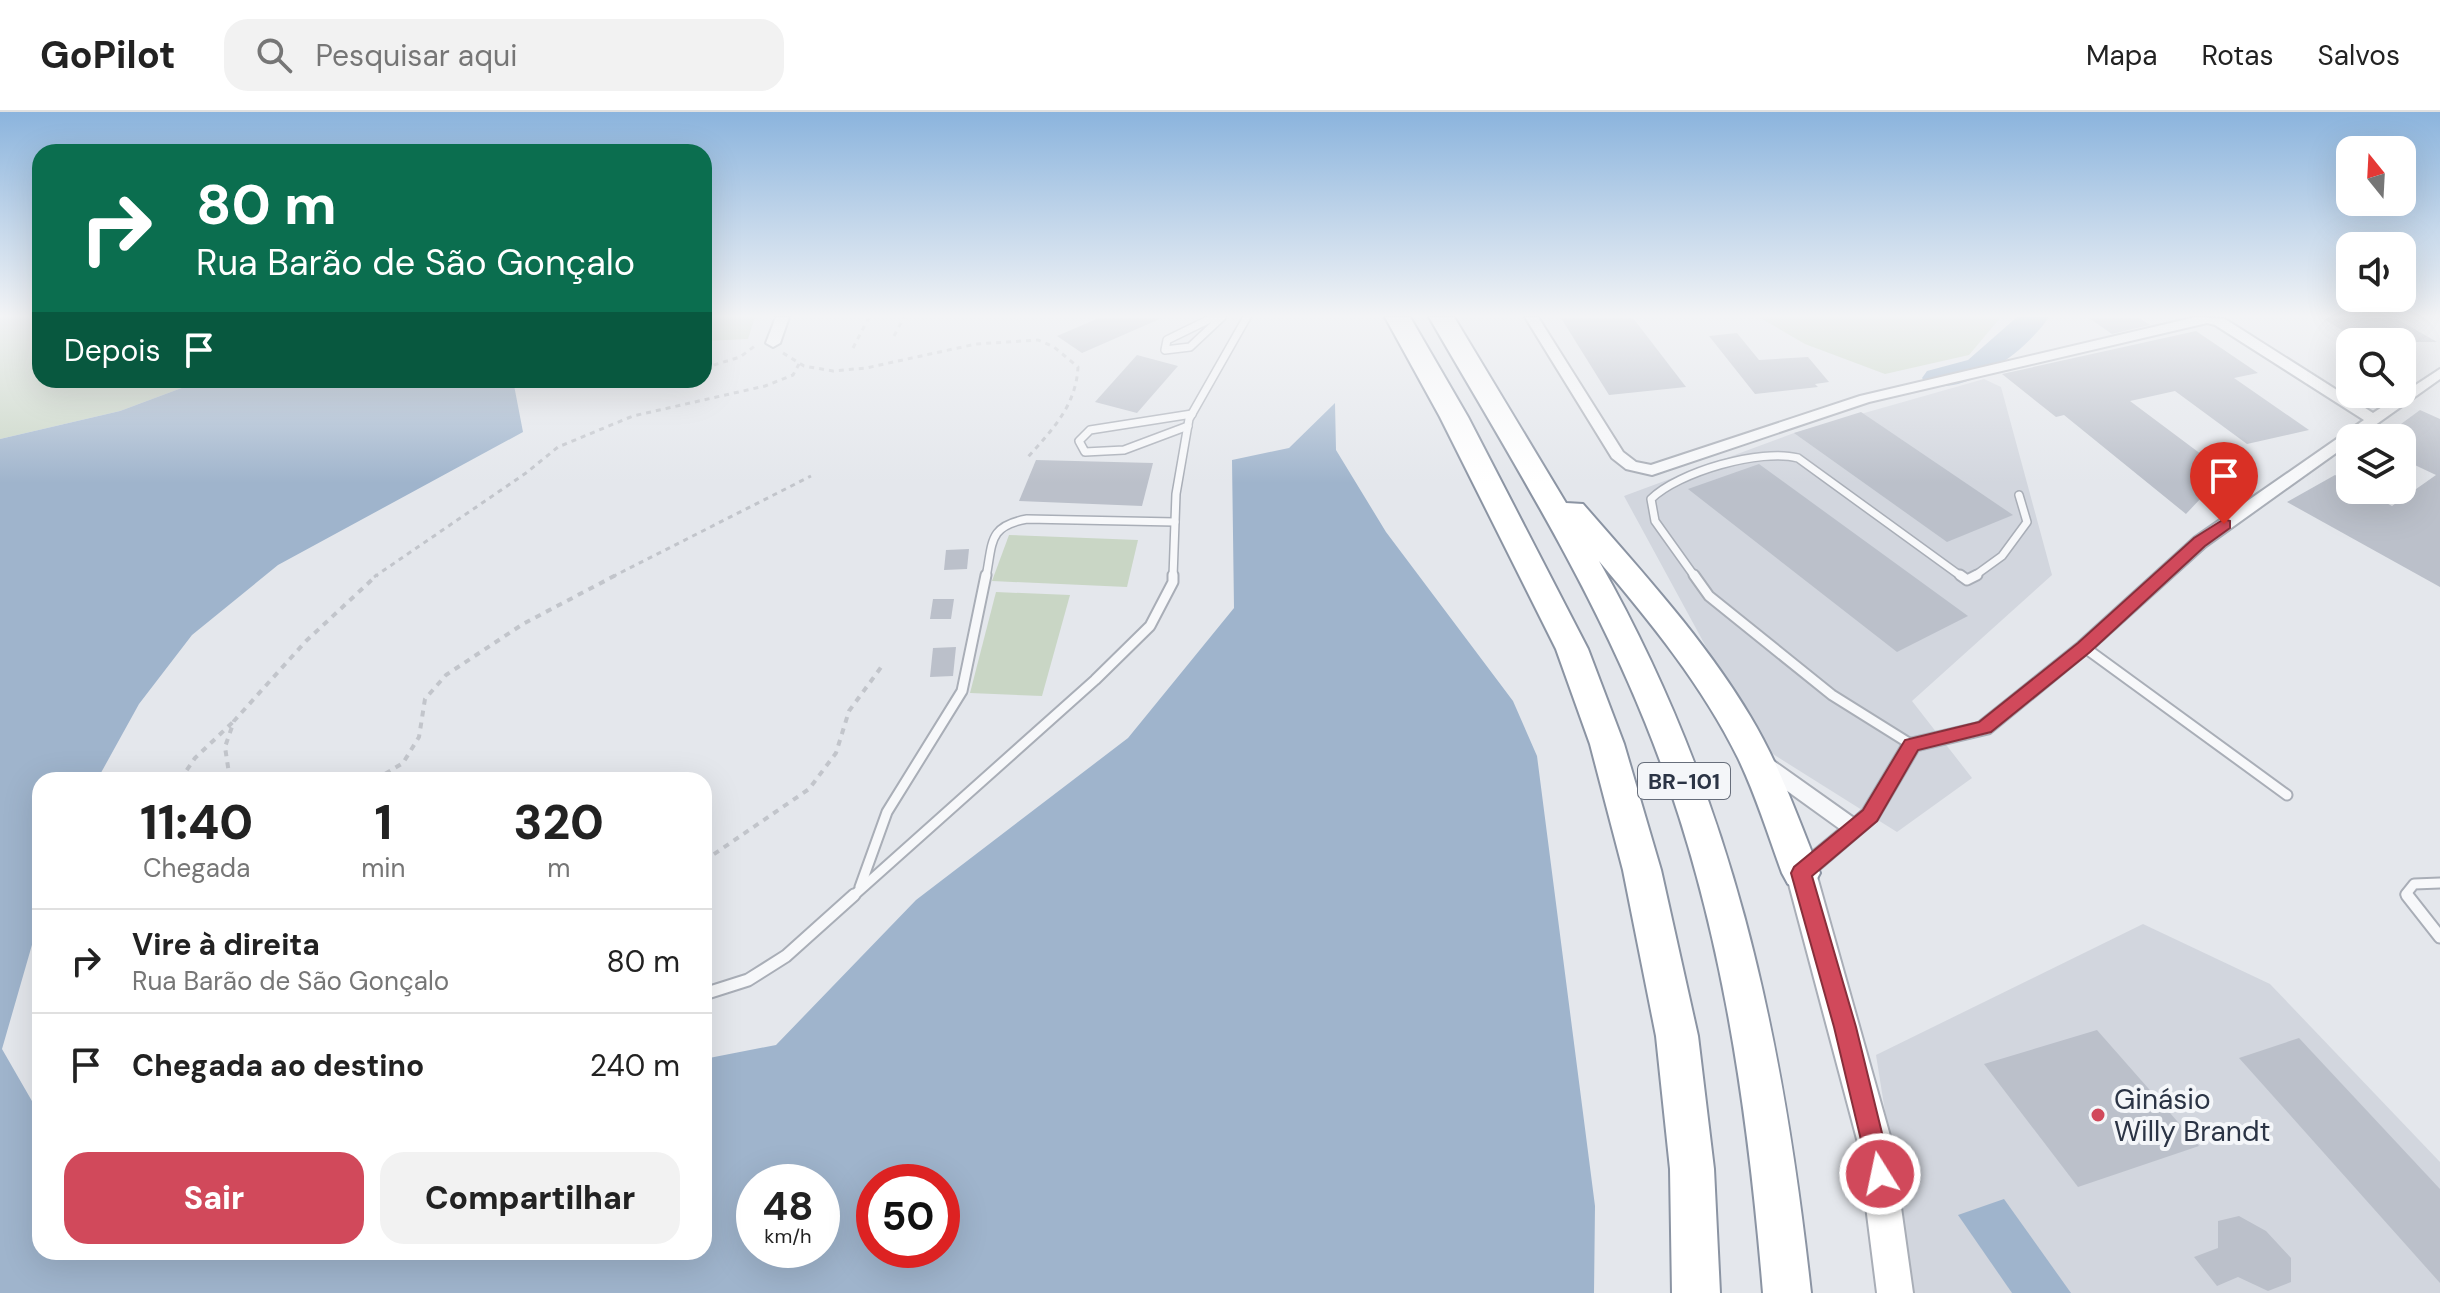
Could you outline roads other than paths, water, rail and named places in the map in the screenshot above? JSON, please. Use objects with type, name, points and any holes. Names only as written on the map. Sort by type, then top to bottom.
[{"type":"highway","name":"BR-101","points":[[1428,372],[1572,649],[1604,734],[1642,870],[1677,1036],[1692,1169],[1696,1293]]},
{"type":"highway","name":"BR-101","points":[[1475,372],[1526,455],[1594,581],[1656,707],[1702,832],[1726,914],[1769,1122],[1787,1293]]},
{"type":"highway","points":[[1526,455],[1703,673],[1755,758],[1801,873]]},
{"type":"main road","points":[[1801,873],[1875,1143],[1895,1293]]},
{"type":"street","points":[[1565,372],[1617,455],[1631,466],[1652,470],[1865,399],[1980,372]]},
{"type":"street","points":[[2299,372],[2372,419]]},
{"type":"street","points":[[1801,873],[1870,815],[1912,745],[1984,728],[2084,647],[2200,542],[2440,373]]},
{"type":"street","points":[[1755,758],[1855,829]]},
{"type":"lane","points":[[712,991],[748,980],[786,956],[1095,680],[1150,626],[1173,582],[1175,522],[1188,426],[1216,372]]},
{"type":"lane","points":[[1188,426],[1119,450],[1094,454],[1085,452],[1079,441],[1090,430],[1192,414]]},
{"type":"lane","points":[[1912,745],[1832,695],[1709,596],[1655,521],[1651,499],[1659,491],[1756,454],[1784,452],[1798,458],[1967,580],[1985,571],[2015,543],[2027,522],[2019,495]]},
{"type":"lane","points":[[859,890],[887,812],[962,691],[995,533],[1004,523],[1027,519],[1175,522]]},
{"type":"lane","points":[[2084,647],[2287,795]]},
{"type":"lane","points":[[2440,883],[2414,884],[2406,894],[2440,937]]},
{"type":"water","points":[[182,388],[515,388],[523,432],[278,565],[192,635],[139,704],[101,772],[32,772],[32,945],[2,1049],[32,1101],[32,1260],[712,1260],[712,1057],[776,1045],[916,900],[1128,738],[1234,608],[1232,460],[1289,448],[1335,403],[1336,450],[1386,532],[1513,701],[1537,756],[1595,1206],[1594,1293],[0,1293],[0,439],[120,411]]},
{"type":"water","points":[[2004,1199],[2071,1293],[2012,1293],[1958,1215]]},
{"type":"waterway","points":[[1938,378],[1960,372]]},
{"type":"place","name":"Ginásio Willy Brandt","points":[[2098,1115]]}]
